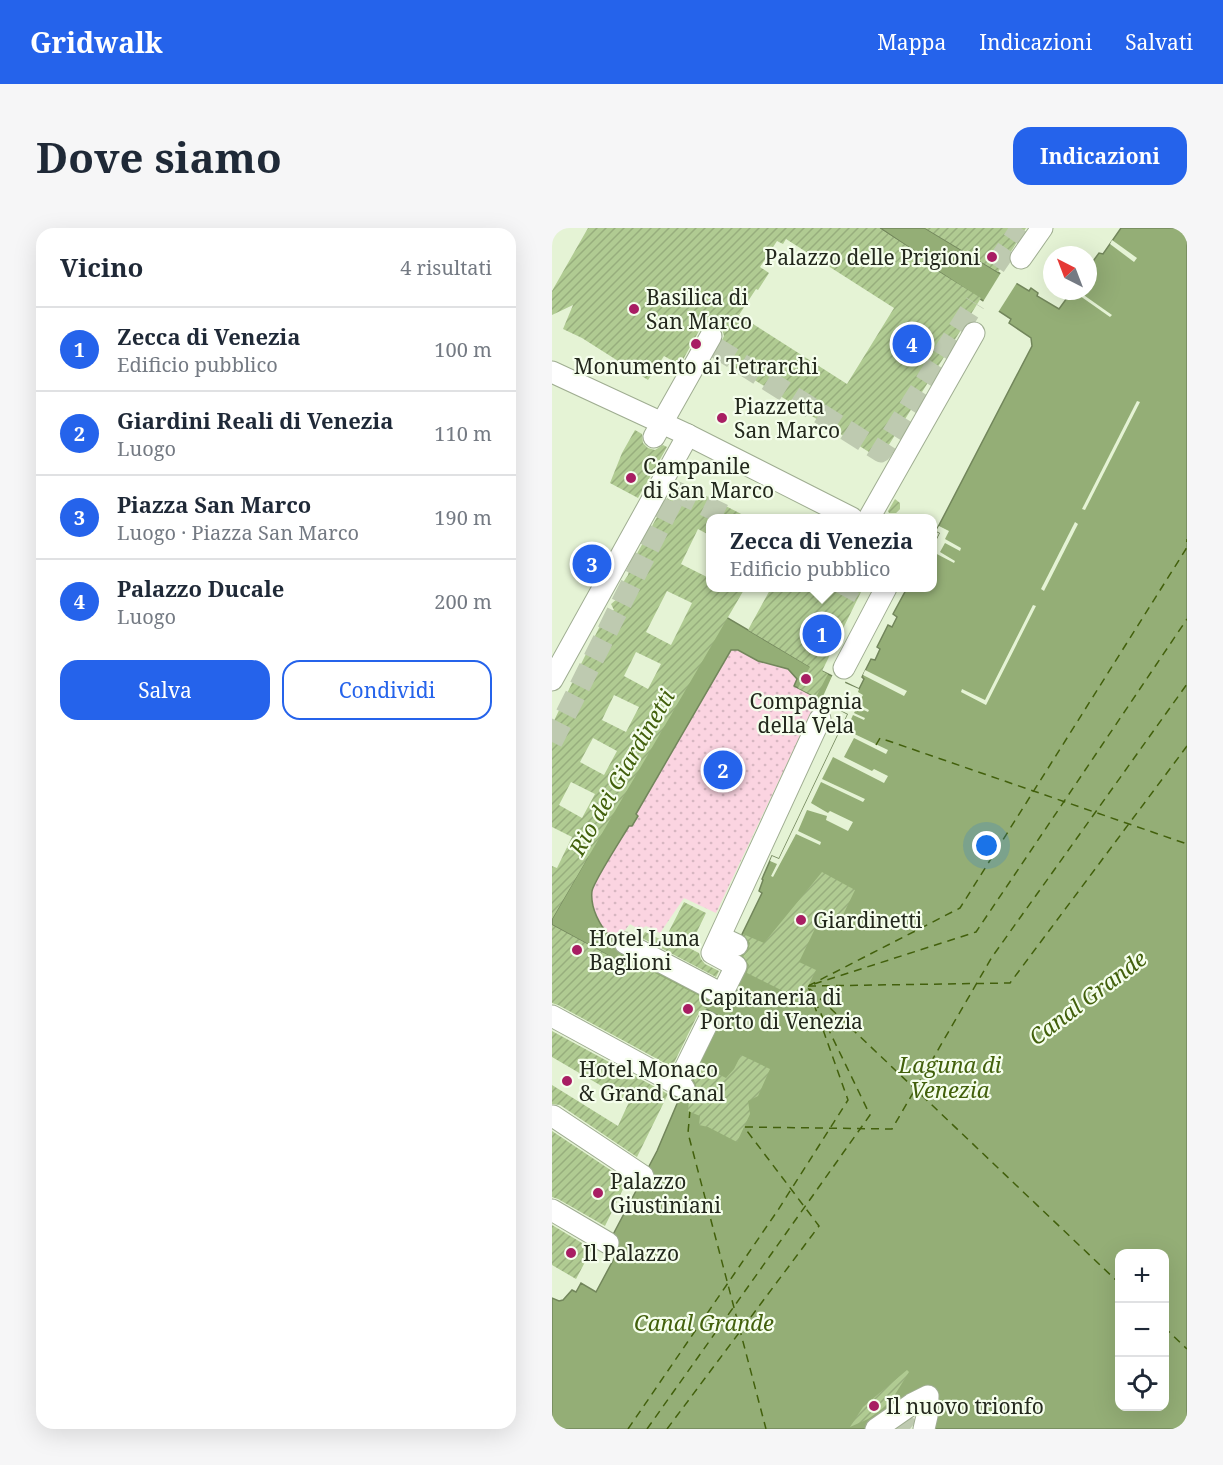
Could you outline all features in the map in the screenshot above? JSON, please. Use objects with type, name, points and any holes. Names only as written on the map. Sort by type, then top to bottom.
[{"type":"street","points":[[872,514],[897,471],[937,382],[969,332]]},
{"type":"street","points":[[658,430],[711,341]]},
{"type":"street","points":[[552,372],[634,409],[658,430],[688,435],[842,514]]},
{"type":"street","points":[[552,680],[597,615],[688,435]]},
{"type":"street","points":[[844,668],[878,592]]},
{"type":"street","points":[[631,946],[722,994],[723,979],[736,966],[718,948],[820,719]]},
{"type":"street","points":[[552,1016],[685,1078],[708,1022]]},
{"type":"street","points":[[553,1116],[643,1176]]},
{"type":"street","points":[[552,1210],[608,1243]]},
{"type":"street","points":[[876,1429],[913,1417]]},
{"type":"shaded area","points":[[731,650],[738,650],[758,661],[788,669],[797,679],[794,686],[818,698],[716,913],[684,898],[660,933],[646,926],[640,930],[630,924],[616,941],[606,931],[595,912],[592,891],[602,869],[629,825],[632,826],[638,816],[636,814]]},
{"type":"water","name":"Laguna di Venezia","points":[[880,228],[925,228],[1029,291],[1031,288],[1038,293],[1037,296],[1059,309],[1066,300],[1097,300],[1097,256],[1099,253],[1103,254],[1121,228],[1187,228],[1187,1429],[927,1429],[936,1397],[870,1429],[552,1429],[552,1298],[563,1300],[572,1290],[576,1292],[581,1283],[596,1292],[617,1253],[607,1246],[657,1151],[679,1099],[674,1096],[676,1091],[717,1015],[552,925],[552,919],[587,858],[704,604],[819,672],[822,671],[859,689],[871,659],[875,660],[880,649],[877,647],[888,625],[892,627],[897,617],[893,614],[905,592],[937,592],[937,539],[940,533],[937,529],[1032,346],[1031,338],[1009,323],[1011,319],[936,270],[938,267]],"holes":[[[731,650],[738,650],[758,661],[788,669],[797,679],[794,686],[848,714],[779,859],[772,856],[762,879],[759,891],[762,893],[730,959],[726,998],[611,938],[597,916],[592,891],[629,826],[632,826],[638,816],[636,814]]]},
{"type":"pier","points":[[1112,240],[1137,258],[1134,262],[1110,244]]},
{"type":"pier","points":[[1002,271],[1018,281],[997,314],[981,305]]},
{"type":"pier","points":[[1086,300],[1091,300],[1112,315],[1110,317]]},
{"type":"pier","points":[[1137,401],[1140,402],[1085,510],[1082,509]]},
{"type":"pier","points":[[1075,522],[1078,524],[1044,591],[1041,589]]},
{"type":"pier","points":[[939,526],[949,531],[945,539],[961,548],[960,551],[945,543],[940,552],[955,561],[954,563],[937,554],[937,539],[940,533],[937,529]]},
{"type":"pier","points":[[1033,605],[1036,606],[986,705],[961,692],[962,689],[985,700]]},
{"type":"pier","points":[[865,670],[907,691],[904,696],[863,675]]},
{"type":"pier","points":[[833,674],[859,689],[858,692],[863,695],[858,704],[869,710],[868,712],[857,707],[854,713],[865,718],[864,720],[853,715],[846,730],[888,750],[886,754],[854,738],[844,757],[888,776],[884,783],[833,757],[822,779],[865,799],[863,802],[821,782],[811,803],[828,813],[830,811],[853,822],[848,831],[826,820],[827,816],[807,810],[798,831],[821,842],[820,845],[796,834],[773,877],[771,876],[777,864],[770,861],[772,856],[779,859],[848,714],[820,703]]},
{"type":"building","points":[[588,228],[879,228],[939,267],[936,270],[981,298],[880,459],[715,355],[724,336],[722,329],[717,325],[705,325],[700,329],[680,365],[664,356],[648,380],[582,338],[563,329],[573,305],[552,315],[552,291]],"holes":[[[786,239],[894,308],[847,384],[739,315],[769,273],[760,267],[777,241],[783,244]]]},
{"type":"building","name":"Palazzo delle Prigioni","points":[[925,228],[1026,228],[998,272]]},
{"type":"building","points":[[635,430],[642,434],[643,443],[648,448],[655,450],[663,445],[667,447],[638,498],[610,483],[622,453]]},
{"type":"building","points":[[677,481],[741,514],[706,514],[706,533],[698,529],[681,564],[706,576],[706,592],[743,592],[552,919],[552,866],[557,868],[572,837],[552,827],[552,725],[572,683],[577,681],[576,674],[579,674],[580,666],[602,622],[614,610],[611,604],[621,591],[620,587],[628,575],[630,566],[648,538],[647,535]],"holes":[[[667,591],[692,603],[671,645],[646,632]],[[636,652],[661,664],[648,689],[624,676]],[[614,695],[639,707],[626,732],[602,720]],[[593,738],[617,751],[604,775],[580,762]],[[571,782],[595,794],[582,818],[559,805]]]},
{"type":"building","points":[[895,499],[900,503],[900,509],[896,513],[889,513],[888,511]]},
{"type":"building","points":[[769,592],[861,592],[822,671],[828,674],[816,697],[798,688],[810,667],[748,630]]},
{"type":"building","name":"Giardinetti","points":[[822,872],[855,890],[839,923],[822,914],[799,962],[816,970],[800,1002],[747,973],[749,965],[743,956],[748,951],[750,943],[743,934],[764,943]]},
{"type":"building","points":[[684,902],[706,913],[689,948],[699,953],[705,964],[719,971],[716,977],[642,938],[645,932],[664,941]]},
{"type":"building","points":[[552,925],[615,959],[618,954],[707,1000],[704,1007],[708,1009],[701,1011],[697,1016],[672,1067],[552,1003]]},
{"type":"building","points":[[552,1031],[668,1094],[637,1157],[560,1105],[552,1104],[552,1085],[618,1126],[629,1102],[552,1057]]},
{"type":"building","points":[[741,1055],[770,1069],[758,1096],[748,1101],[750,1114],[737,1142],[708,1127],[699,1125],[700,1116],[688,1111],[689,1099],[695,1095],[697,1088],[694,1080],[702,1063],[706,1068],[726,1078]]},
{"type":"building","points":[[552,1131],[627,1181],[605,1226],[552,1197]]},
{"type":"building","name":"Il Palazzo","points":[[552,1225],[592,1249],[576,1279],[552,1265]]},
{"type":"building","name":"Il nuovo trionfo","points":[[907,1370],[909,1372],[889,1404],[868,1419],[850,1427],[863,1407]]},
{"type":"ferry route","points":[[808,986],[960,908],[1186,549],[1187,539]]},
{"type":"ferry route","points":[[814,984],[976,932],[1187,619]]},
{"type":"ferry route","points":[[745,1127],[892,1129],[992,957],[1187,684]]},
{"type":"ferry route","points":[[876,745],[880,738],[1187,844]]},
{"type":"ferry route","points":[[808,986],[1010,983],[1187,746]]},
{"type":"ferry route","points":[[647,1429],[870,1115],[808,987]]},
{"type":"ferry route","points":[[810,989],[1115,1279]]},
{"type":"ferry route","points":[[628,1429],[778,1210],[848,1100],[811,996]]},
{"type":"ferry route","points":[[690,1110],[688,1133],[766,1429]]},
{"type":"ferry route","points":[[667,1429],[819,1226],[744,1127]]},
{"type":"ferry route","points":[[1169,1332],[1187,1349]]},
{"type":"tunnel","points":[[995,266],[1021,228]]},
{"type":"tunnel","points":[[715,347],[881,452],[975,303]]},
{"type":"tunnel","points":[[552,742],[677,492],[723,514]]},
{"type":"tunnel","points":[[845,597],[848,592]]},
{"type":"tunnel","points":[[900,1421],[910,1429]]},
{"type":"place","name":"Palazzo delle Prigioni","points":[[992,257]]},
{"type":"place","name":"Basilica di San Marco","points":[[634,309]]},
{"type":"place","name":"Monumento ai Tetrarchi","points":[[696,344]]},
{"type":"place","name":"Palazzo Ducale","points":[[912,344]]},
{"type":"place","name":"Piazzetta San Marco","points":[[722,418]]},
{"type":"place","name":"Campanile di San Marco","points":[[631,478]]},
{"type":"place","name":"Piazza San Marco","points":[[592,564]]},
{"type":"place","name":"Zecca di Venezia","points":[[822,634]]},
{"type":"place","name":"Compagnia della Vela","points":[[806,679]]},
{"type":"place","name":"Giardini Reali di Venezia","points":[[723,770]]},
{"type":"place","name":"Giardinetti","points":[[801,920]]},
{"type":"place","name":"Hotel Luna Baglioni","points":[[577,950]]},
{"type":"place","name":"Capitaneria di Porto di Venezia","points":[[688,1009]]},
{"type":"place","name":"Hotel Monaco & Grand Canal","points":[[567,1081]]},
{"type":"place","name":"Palazzo Giustiniani","points":[[598,1193]]},
{"type":"place","name":"Il Palazzo","points":[[571,1253]]},
{"type":"place","name":"Il nuovo trionfo","points":[[874,1406]]},
{"type":"water label","name":"Rio dei Giardinetti","points":[[621,772]]},
{"type":"water label","name":"Canal Grande","points":[[1087,997]]},
{"type":"water label","name":"Canal Grande","points":[[704,1322]]}]
